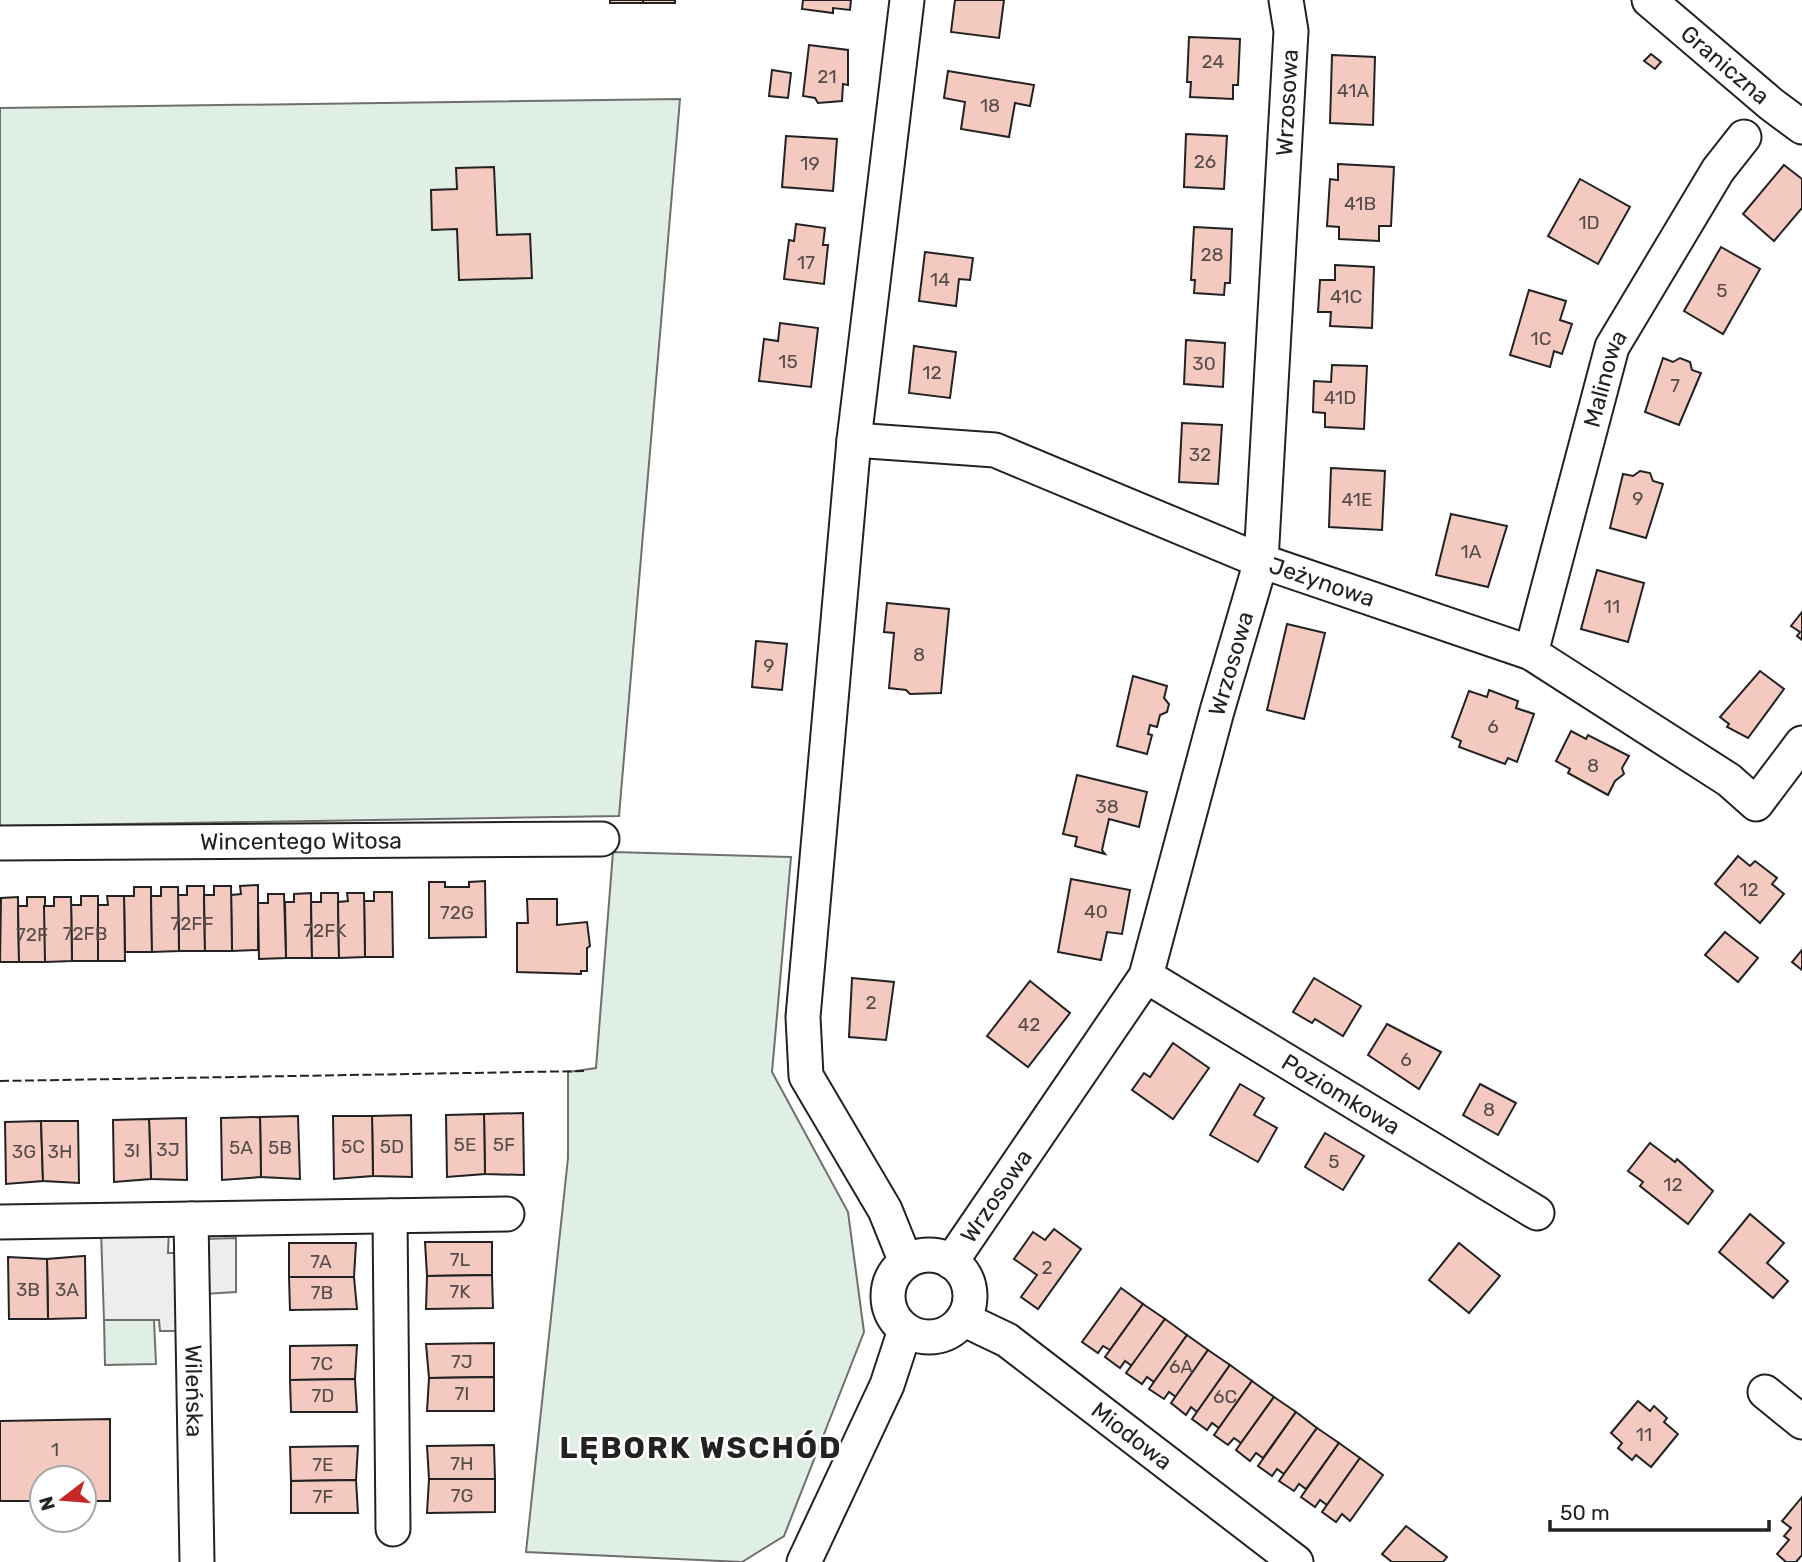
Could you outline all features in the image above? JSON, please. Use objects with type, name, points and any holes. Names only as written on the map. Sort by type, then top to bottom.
[{"type":"street","points":[[906,1262],[885,1210],[806,1076],[803,1017],[854,440],[907,0]]},
{"type":"street","name":"Wrzosowa","points":[[951,1262],[1146,976],[1217,711],[1261,561],[1291,31],[1287,0]]},
{"type":"street","name":"Graniczna","points":[[1649,0],[1770,104],[1802,127]]},
{"type":"street","name":"Malinowa","points":[[1531,653],[1612,347],[1718,170],[1744,137]]},
{"type":"street","name":"Jeżynowa","points":[[854,440],[995,450],[1261,561],[1531,653],[1729,780],[1756,804],[1802,743]]},
{"type":"street","name":"Wincentego Witosa","points":[[0,843],[602,839]]},
{"type":"street","name":"Poziomkowa","points":[[1146,976],[1537,1213]]},
{"type":"street","points":[[0,1222],[507,1214]]},
{"type":"street","points":[[390,1216],[393,1529]]},
{"type":"street","name":"Wileńska","points":[[191,1219],[197,1562]]},
{"type":"street","points":[[928,1255],[951,1262],[961,1270],[970,1294],[963,1319],[943,1335],[930,1338],[905,1330],[890,1309],[890,1283],[906,1262],[928,1255]]},
{"type":"street","name":"Miodowa","points":[[963,1319],[1007,1340],[1296,1562]]},
{"type":"street","points":[[804,1562],[887,1385],[905,1330]]},
{"type":"street","points":[[1765,1392],[1802,1422]]},
{"type":"green space","points":[[680,99],[619,816],[0,826],[0,108]]},
{"type":"green space","points":[[613,852],[791,857],[772,1072],[848,1212],[864,1332],[784,1536],[742,1562],[526,1552],[568,1158],[568,1072],[596,1068]]},
{"type":"green space","points":[[104,1320],[154,1320],[156,1364],[105,1365]]},
{"type":"shaded area","points":[[169,1229],[168,1253],[180,1253],[182,1331],[160,1331],[159,1320],[104,1320],[101,1231]]},
{"type":"shaded area","points":[[236,1238],[236,1292],[205,1294],[204,1239]]},
{"type":"building","points":[[610,0],[643,0],[643,3],[610,3]]},
{"type":"building","points":[[643,0],[675,0],[675,3],[643,3]]},
{"type":"building","points":[[803,0],[851,0],[850,10],[833,8],[833,13],[802,9]]},
{"type":"building","points":[[955,0],[1004,0],[999,38],[951,32]]},
{"type":"building","points":[[1189,37],[1240,39],[1238,85],[1233,85],[1233,99],[1190,97],[1191,82],[1187,82]]},
{"type":"building","points":[[809,45],[848,50],[848,85],[843,84],[842,101],[818,103],[815,98],[803,96]]},
{"type":"building","points":[[1651,54],[1661,62],[1655,69],[1644,61]]},
{"type":"building","points":[[1332,55],[1375,57],[1373,125],[1330,123]]},
{"type":"building","points":[[772,70],[791,73],[788,98],[769,96]]},
{"type":"building","points":[[948,71],[1034,85],[1030,106],[1015,103],[1009,137],[961,129],[965,102],[944,98]]},
{"type":"building","points":[[1186,134],[1227,136],[1224,189],[1184,187]]},
{"type":"building","points":[[786,136],[837,139],[833,191],[782,187]]},
{"type":"building","points":[[1338,164],[1394,167],[1391,226],[1379,226],[1379,241],[1339,239],[1339,227],[1327,226],[1330,179],[1338,180]]},
{"type":"building","points":[[1784,165],[1802,179],[1802,208],[1774,241],[1743,214]]},
{"type":"building","points":[[494,167],[497,235],[530,234],[532,278],[459,280],[457,229],[432,230],[431,190],[457,189],[456,168]]},
{"type":"building","points":[[1580,179],[1630,207],[1598,264],[1548,236]]},
{"type":"building","points":[[796,224],[825,228],[823,245],[828,245],[824,284],[784,279],[789,240],[794,241]]},
{"type":"building","points":[[1194,227],[1232,229],[1230,283],[1225,283],[1224,295],[1194,293],[1195,280],[1191,280]]},
{"type":"building","points":[[1721,247],[1760,269],[1723,334],[1684,311]]},
{"type":"building","points":[[925,252],[973,258],[970,280],[959,279],[956,306],[919,301]]},
{"type":"building","points":[[1335,265],[1374,267],[1372,328],[1330,326],[1331,312],[1318,312],[1320,280],[1335,280]]},
{"type":"building","points":[[1529,290],[1566,301],[1560,320],[1572,324],[1562,354],[1554,351],[1550,367],[1510,355]]},
{"type":"building","points":[[780,323],[818,328],[811,387],[759,381],[764,339],[778,341]]},
{"type":"building","points":[[1186,340],[1225,343],[1223,387],[1184,384]]},
{"type":"building","points":[[914,346],[956,352],[950,398],[909,393]]},
{"type":"building","points":[[1663,358],[1673,362],[1680,358],[1690,362],[1692,370],[1701,373],[1679,425],[1645,412]]},
{"type":"building","points":[[1332,365],[1367,366],[1364,429],[1325,427],[1325,413],[1313,412],[1314,381],[1331,382]]},
{"type":"building","points":[[1182,423],[1222,425],[1218,484],[1179,482]]},
{"type":"building","points":[[1331,468],[1385,471],[1382,530],[1329,527]]},
{"type":"building","points":[[1640,471],[1650,473],[1653,481],[1663,484],[1646,538],[1610,528],[1623,474],[1633,476]]},
{"type":"building","points":[[1451,514],[1507,526],[1488,587],[1436,575]]},
{"type":"building","points":[[1597,570],[1644,583],[1628,642],[1581,629]]},
{"type":"building","points":[[887,603],[949,609],[941,693],[910,694],[906,690],[889,688],[894,633],[884,632]]},
{"type":"building","points":[[1802,612],[1802,640],[1797,636],[1800,632],[1791,626]]},
{"type":"building","points":[[1287,624],[1325,633],[1304,719],[1267,710]]},
{"type":"building","points":[[756,641],[787,644],[782,690],[752,687]]},
{"type":"building","points":[[1760,671],[1784,689],[1748,738],[1727,727],[1729,724],[1720,717]]},
{"type":"building","points":[[1133,676],[1167,686],[1164,698],[1169,704],[1167,712],[1160,715],[1157,727],[1150,725],[1148,734],[1152,735],[1147,754],[1117,746]]},
{"type":"building","points":[[1489,690],[1518,701],[1516,708],[1534,714],[1517,762],[1508,758],[1505,764],[1459,747],[1461,741],[1452,737],[1469,691],[1487,697]]},
{"type":"building","points":[[1571,731],[1586,739],[1588,735],[1629,756],[1622,768],[1624,774],[1615,781],[1608,795],[1568,773],[1570,769],[1556,761]]},
{"type":"building","points":[[1077,775],[1147,792],[1139,827],[1109,819],[1102,850],[1105,854],[1075,846],[1077,837],[1063,834]]},
{"type":"building","points":[[1738,856],[1750,866],[1755,861],[1777,878],[1772,884],[1784,894],[1760,923],[1715,884]]},
{"type":"building","points":[[1071,879],[1130,890],[1122,934],[1107,932],[1101,960],[1058,952]]},
{"type":"building","points":[[485,881],[486,937],[429,938],[429,882],[445,882],[445,887],[469,887],[469,882]]},
{"type":"building","points":[[258,885],[258,950],[232,951],[231,895],[241,894],[240,886]]},
{"type":"building","points":[[187,886],[204,886],[205,951],[179,951],[178,895],[187,895]]},
{"type":"building","points":[[214,886],[231,886],[232,951],[205,951],[204,895],[214,895]]},
{"type":"building","points":[[134,887],[151,887],[152,952],[125,952],[124,896],[134,896]]},
{"type":"building","points":[[161,887],[178,887],[179,951],[152,952],[151,896],[161,896]]},
{"type":"building","points":[[374,892],[392,892],[393,957],[365,957],[364,901],[374,901]]},
{"type":"building","points":[[311,893],[312,958],[286,958],[285,902],[294,902],[294,894]]},
{"type":"building","points":[[321,893],[338,893],[339,958],[312,958],[311,902],[321,902]]},
{"type":"building","points":[[347,893],[364,893],[365,957],[339,958],[338,902],[348,901]]},
{"type":"building","points":[[268,894],[284,894],[286,958],[259,959],[258,903],[268,903]]},
{"type":"building","points":[[81,896],[98,896],[98,961],[72,961],[71,905],[81,905]]},
{"type":"building","points":[[107,896],[124,896],[125,961],[98,961],[98,905],[108,905]]},
{"type":"building","points":[[18,897],[19,962],[0,962],[1,898]]},
{"type":"building","points":[[27,897],[45,897],[45,962],[19,962],[18,906],[27,906]]},
{"type":"building","points":[[54,897],[71,897],[72,961],[45,962],[44,906],[54,906]]},
{"type":"building","points":[[527,899],[557,899],[557,925],[587,922],[590,946],[587,948],[587,971],[581,971],[581,974],[517,972],[517,923],[528,923]]},
{"type":"building","points":[[1725,932],[1758,958],[1738,982],[1705,955]]},
{"type":"building","points":[[1802,950],[1802,970],[1792,962]]},
{"type":"building","points":[[852,978],[894,982],[886,1040],[849,1037]]},
{"type":"building","points":[[1314,978],[1361,1006],[1343,1036],[1315,1019],[1312,1023],[1293,1012]]},
{"type":"building","points":[[1030,981],[1070,1013],[1028,1067],[987,1036]]},
{"type":"building","points":[[1387,1024],[1441,1052],[1419,1089],[1368,1055]]},
{"type":"building","points":[[1173,1043],[1209,1068],[1173,1119],[1132,1090],[1144,1073],[1150,1077]]},
{"type":"building","points":[[1240,1084],[1264,1098],[1254,1115],[1277,1128],[1258,1162],[1210,1135]]},
{"type":"building","points":[[1480,1084],[1516,1103],[1498,1135],[1463,1115]]},
{"type":"building","points":[[523,1113],[524,1175],[485,1174],[484,1114]]},
{"type":"building","points":[[484,1114],[485,1174],[447,1177],[446,1115]]},
{"type":"building","points":[[411,1115],[412,1177],[373,1176],[372,1116]]},
{"type":"building","points":[[298,1116],[300,1179],[261,1177],[260,1117]]},
{"type":"building","points":[[333,1116],[372,1116],[373,1176],[334,1179]]},
{"type":"building","points":[[260,1117],[261,1177],[222,1180],[221,1118]]},
{"type":"building","points":[[186,1118],[187,1180],[151,1179],[149,1119]]},
{"type":"building","points":[[149,1119],[151,1179],[114,1182],[113,1120]]},
{"type":"building","points":[[41,1121],[43,1181],[6,1184],[5,1122]]},
{"type":"building","points":[[41,1121],[78,1121],[79,1183],[43,1181]]},
{"type":"building","points":[[1325,1133],[1364,1156],[1343,1190],[1305,1167]]},
{"type":"building","points":[[1650,1143],[1675,1162],[1677,1159],[1713,1191],[1688,1224],[1640,1186],[1643,1182],[1628,1171]]},
{"type":"building","points":[[1750,1214],[1784,1243],[1767,1263],[1788,1281],[1773,1298],[1719,1252]]},
{"type":"building","points":[[1054,1229],[1081,1249],[1038,1309],[1021,1297],[1037,1275],[1014,1259],[1033,1232],[1045,1240]]},
{"type":"building","points":[[425,1242],[492,1242],[492,1275],[427,1276]]},
{"type":"building","points":[[289,1243],[356,1243],[354,1277],[289,1277]]},
{"type":"building","points":[[1459,1243],[1500,1276],[1469,1313],[1429,1280]]},
{"type":"building","points":[[85,1256],[86,1318],[48,1319],[47,1259]]},
{"type":"building","points":[[8,1257],[47,1259],[48,1319],[9,1319]]},
{"type":"building","points":[[492,1275],[493,1308],[426,1309],[427,1276]]},
{"type":"building","points":[[289,1277],[354,1277],[357,1309],[290,1310]]},
{"type":"building","points":[[1121,1288],[1143,1304],[1110,1350],[1103,1346],[1098,1353],[1082,1342]]},
{"type":"building","points":[[1143,1304],[1165,1319],[1132,1366],[1125,1361],[1120,1368],[1105,1357]]},
{"type":"building","points":[[1165,1319],[1187,1335],[1154,1382],[1147,1377],[1142,1384],[1126,1373]]},
{"type":"building","points":[[1187,1335],[1208,1350],[1176,1397],[1169,1392],[1164,1399],[1149,1389]]},
{"type":"building","points":[[494,1343],[494,1377],[429,1378],[426,1344]]},
{"type":"building","points":[[357,1345],[355,1379],[290,1380],[290,1346]]},
{"type":"building","points":[[1208,1350],[1230,1365],[1197,1412],[1191,1407],[1186,1415],[1171,1403]]},
{"type":"building","points":[[1230,1365],[1252,1381],[1219,1428],[1212,1423],[1207,1430],[1192,1419]]},
{"type":"building","points":[[494,1377],[494,1411],[427,1411],[429,1378]]},
{"type":"building","points":[[355,1379],[357,1412],[291,1412],[290,1380]]},
{"type":"building","points":[[1252,1381],[1274,1397],[1241,1443],[1234,1438],[1228,1445],[1214,1435]]},
{"type":"building","points":[[1274,1397],[1296,1412],[1263,1458],[1256,1453],[1250,1461],[1236,1450]]},
{"type":"building","points":[[1638,1401],[1650,1411],[1654,1406],[1667,1418],[1664,1422],[1678,1434],[1651,1467],[1636,1455],[1632,1460],[1618,1448],[1622,1443],[1611,1433]]},
{"type":"building","points":[[1296,1412],[1317,1428],[1284,1474],[1277,1469],[1272,1476],[1258,1466]]},
{"type":"building","points":[[110,1419],[110,1501],[98,1501],[98,1464],[28,1464],[28,1501],[0,1501],[0,1421]]},
{"type":"building","points":[[1317,1428],[1339,1443],[1306,1489],[1299,1484],[1294,1491],[1279,1481]]},
{"type":"building","points":[[1339,1443],[1360,1458],[1327,1505],[1320,1500],[1315,1507],[1301,1497]]},
{"type":"building","points":[[494,1445],[495,1479],[429,1479],[427,1446]]},
{"type":"building","points":[[358,1446],[356,1480],[291,1481],[290,1447]]},
{"type":"building","points":[[1360,1458],[1383,1475],[1350,1521],[1342,1514],[1336,1522],[1322,1512]]},
{"type":"building","points":[[429,1479],[495,1479],[495,1512],[427,1513]]},
{"type":"building","points":[[356,1480],[358,1513],[291,1513],[291,1481]]},
{"type":"building","points":[[1802,1497],[1802,1555],[1796,1562],[1786,1562],[1777,1554],[1789,1540],[1784,1536],[1791,1528],[1782,1521]]},
{"type":"building","points":[[1406,1526],[1447,1557],[1443,1562],[1392,1562],[1382,1554]]},
{"type":"fence","points":[[0,1081],[585,1071]]},
{"type":"district","name":"LĘBORK WSCHÓD","points":[[701,1448]]}]
